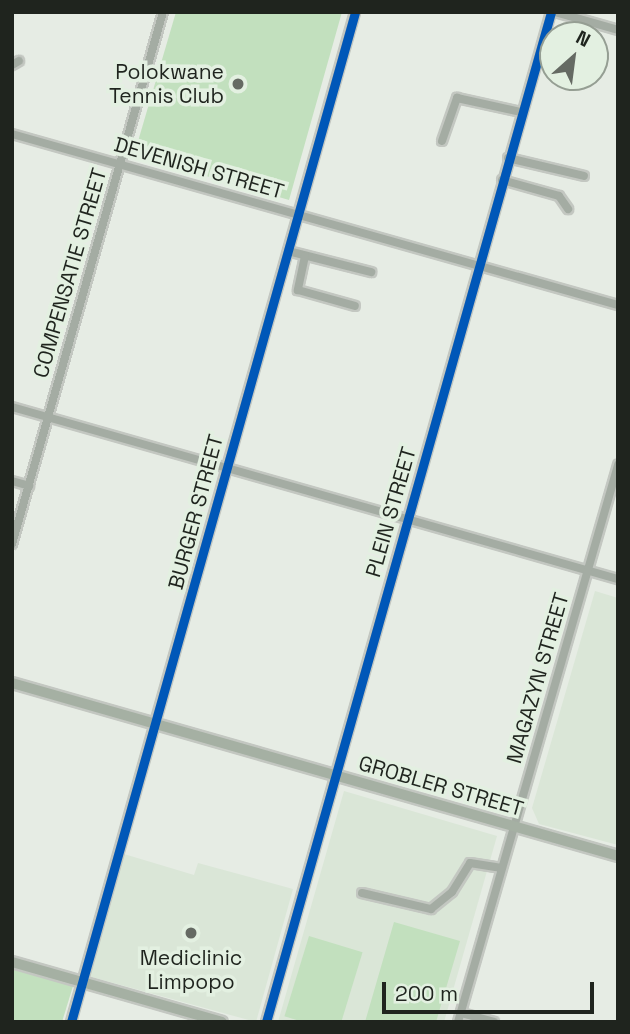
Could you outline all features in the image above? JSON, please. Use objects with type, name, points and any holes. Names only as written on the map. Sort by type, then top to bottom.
[{"type":"main road","name":"GROBLER STREET","points":[[12,683],[618,856]]},
{"type":"main road","points":[[12,962],[222,1022]]},
{"type":"street","name":"COMPENSATIE STREET","points":[[12,544],[163,12]]},
{"type":"street","name":"BURGER STREET","points":[[71,1022],[355,12]]},
{"type":"street","points":[[553,12],[618,30]]},
{"type":"street","name":"PLEIN STREET","points":[[266,1022],[508,158],[553,12]]},
{"type":"street","points":[[442,141],[457,99],[522,113]]},
{"type":"street","name":"DEVENISH STREET","points":[[12,134],[618,305]]},
{"type":"street","points":[[508,158],[584,176]]},
{"type":"street","points":[[502,180],[559,197],[568,209]]},
{"type":"street","points":[[288,251],[371,272]]},
{"type":"street","points":[[305,256],[298,290],[355,306]]},
{"type":"street","points":[[12,407],[618,579]]},
{"type":"street","name":"MAGAZYN STREET","points":[[460,1017],[618,465]]},
{"type":"street","points":[[12,481],[29,486]]},
{"type":"street","points":[[362,893],[431,909],[452,892],[470,863],[502,868]]},
{"type":"street","points":[[460,1017],[494,1022]]},
{"type":"shaded area","points":[[595,591],[618,598],[618,845],[539,824],[532,808]]},
{"type":"shaded area","points":[[344,791],[497,836],[444,1022],[278,1022]]},
{"type":"shaded area","name":"Mediclinic Limpopo","points":[[124,854],[194,875],[198,863],[293,889],[256,1022],[88,976]]},
{"type":"green space","name":"Polokwane Tennis Club","points":[[176,12],[342,12],[289,200],[134,155]]},
{"type":"green space","points":[[394,922],[460,941],[436,1022],[365,1022]]},
{"type":"green space","points":[[309,936],[363,952],[341,1022],[303,1022],[284,1016]]},
{"type":"green space","points":[[12,969],[73,986],[62,1022],[12,1022]]},
{"type":"cycle path","points":[[71,1022],[355,12]]},
{"type":"cycle path","points":[[266,1022],[551,12]]},
{"type":"place","name":"Polokwane Tennis Club","points":[[238,84]]},
{"type":"place","name":"Mediclinic Limpopo","points":[[191,933]]}]
